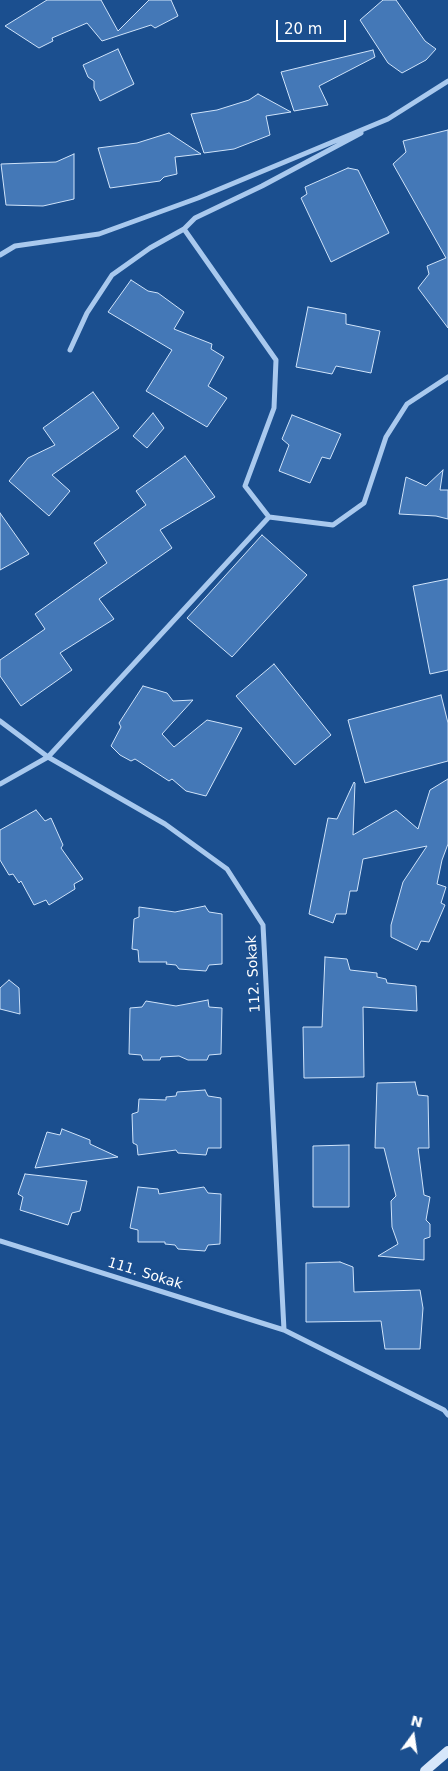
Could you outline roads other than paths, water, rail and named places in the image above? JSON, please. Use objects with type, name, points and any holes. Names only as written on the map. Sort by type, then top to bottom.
[{"type":"street","points":[[70,350],[87,313],[112,275],[150,248],[184,229],[195,218],[262,186],[388,118],[448,81]]},
{"type":"street","points":[[0,254],[15,246],[100,234],[198,198],[388,118]]},
{"type":"street","points":[[184,229],[276,360],[274,408],[245,486],[269,517],[333,525],[364,503],[386,437],[407,404],[448,378]]},
{"type":"street","points":[[0,784],[48,757],[269,517]]},
{"type":"street","name":"112. Sokak","points":[[0,721],[48,757],[165,824],[227,869],[263,925],[284,1330]]},
{"type":"street","name":"111. Sokak","points":[[0,1240],[284,1330],[447,1411]]},
{"type":"street","points":[[425,1771],[448,1751]]}]
